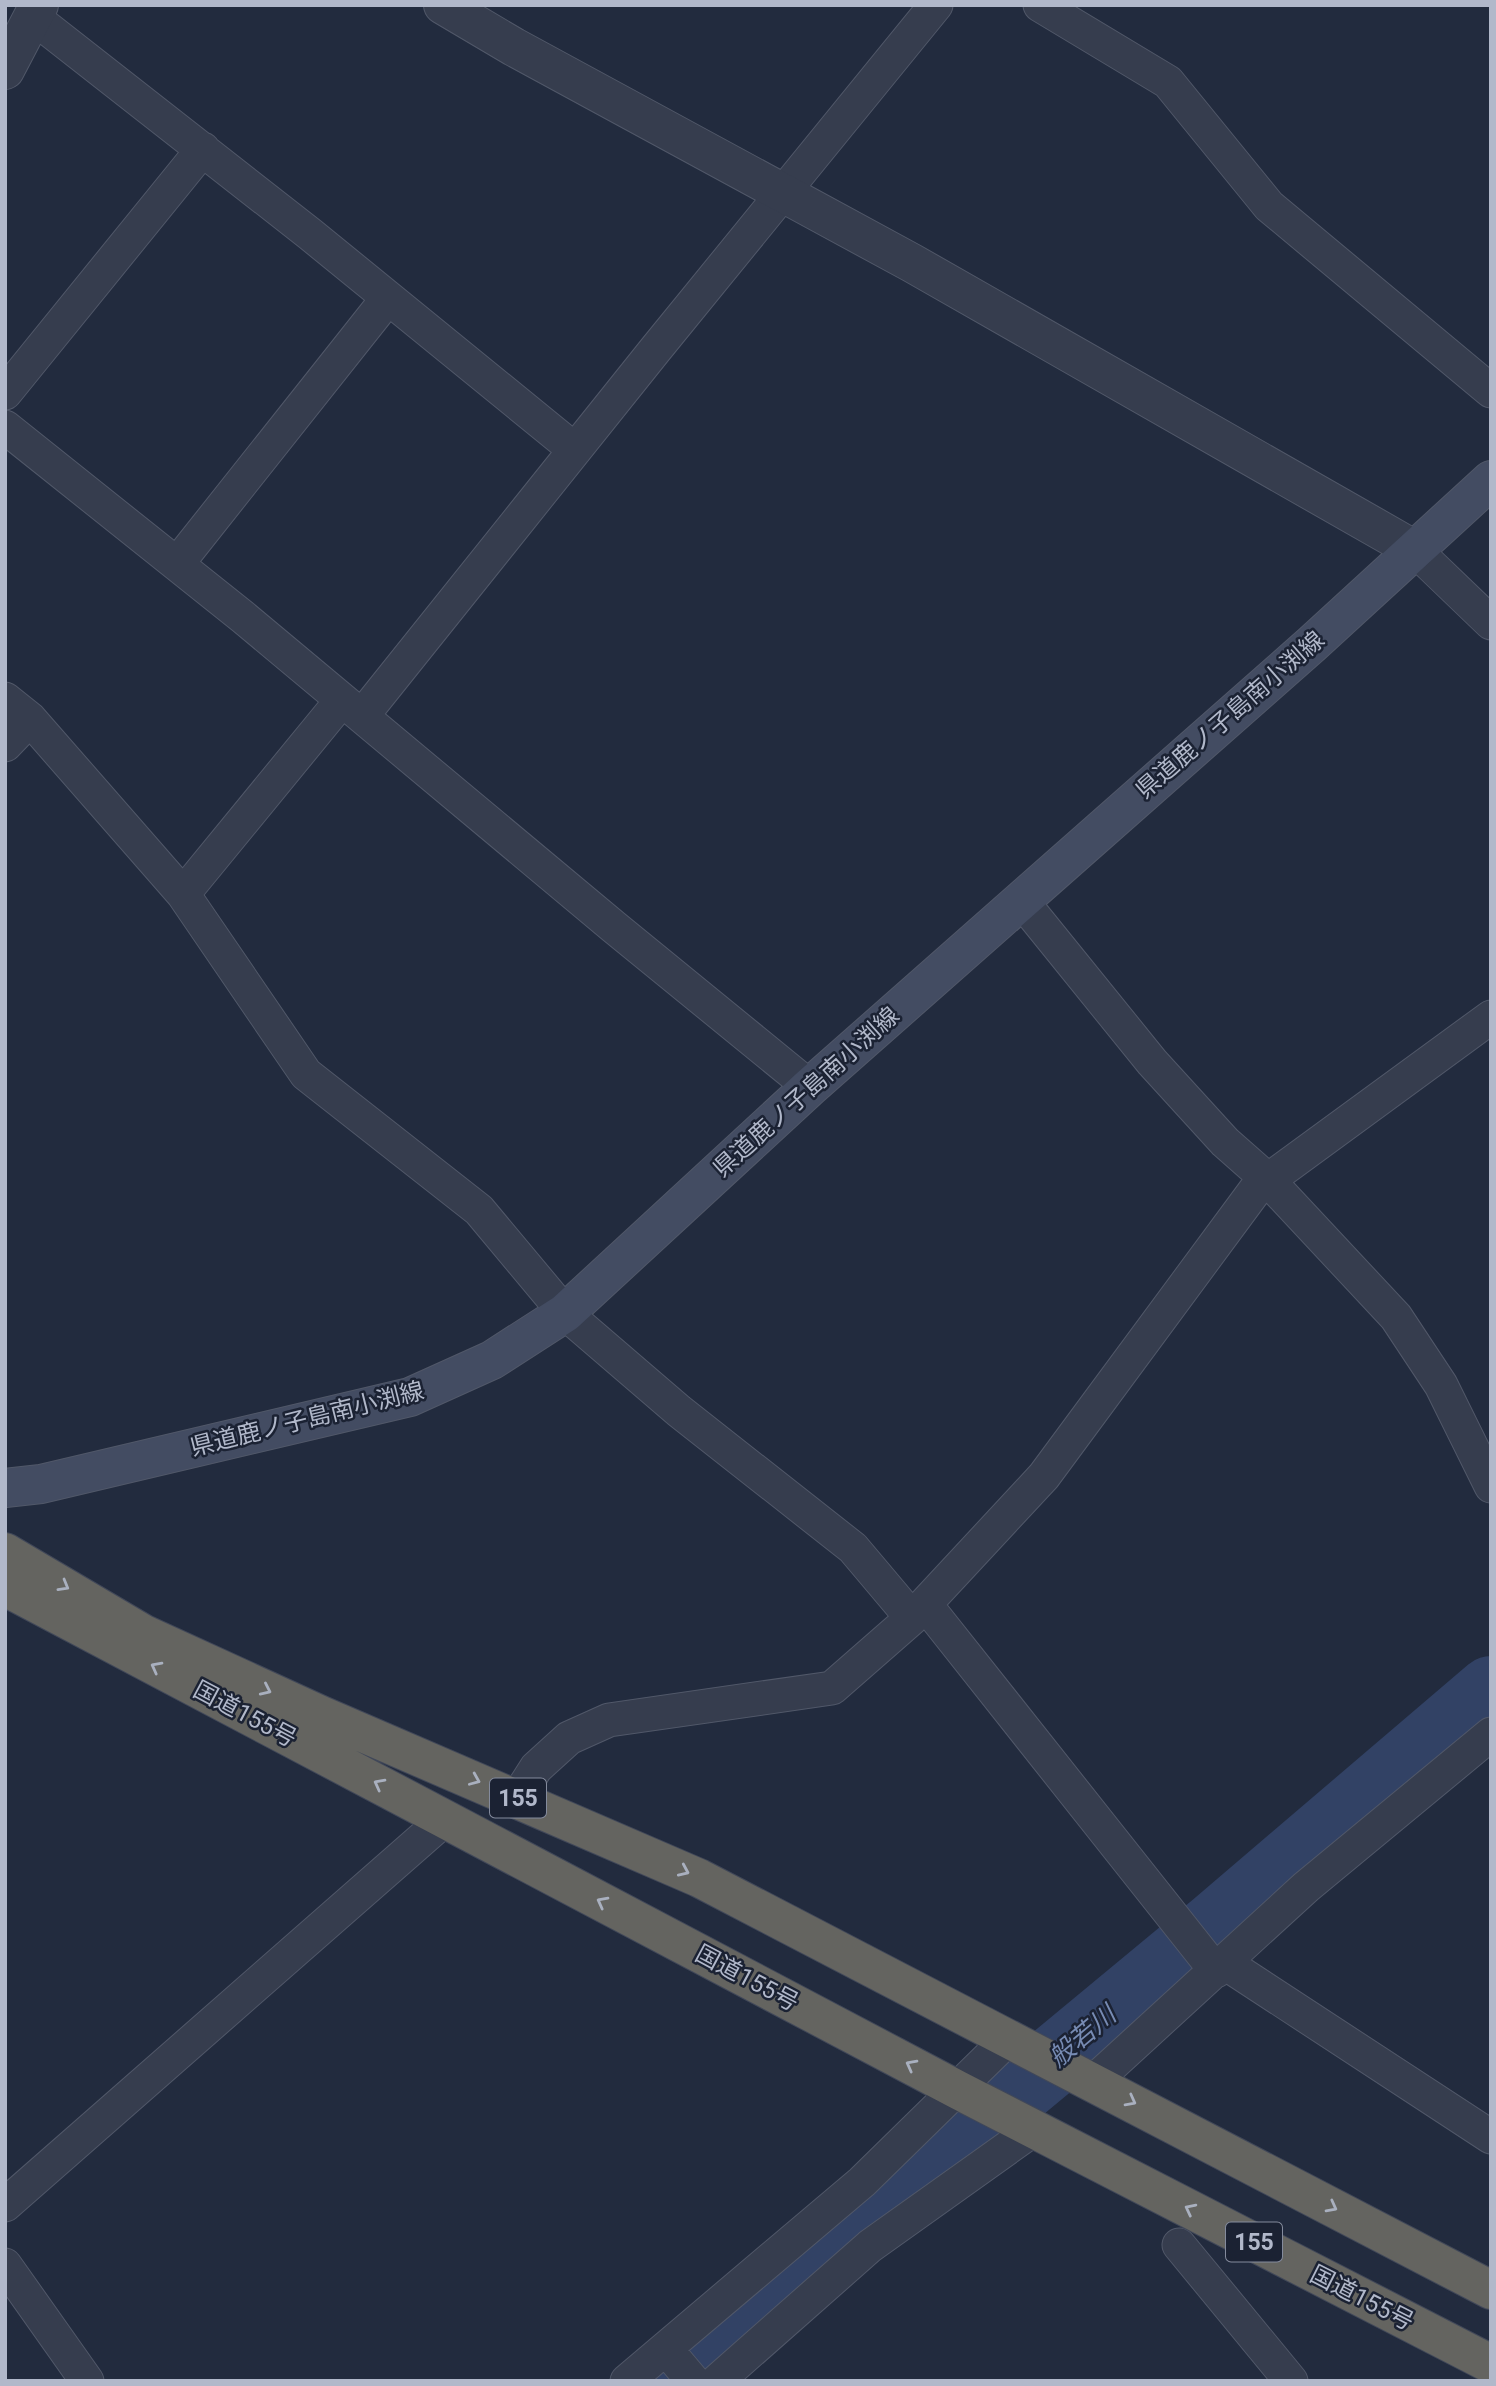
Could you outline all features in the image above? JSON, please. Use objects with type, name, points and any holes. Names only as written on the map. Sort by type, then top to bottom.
[{"type":"highway","name":"国道155号","points":[[5,1552],[144,1634],[321,1715],[699,1878],[1491,2290]]},
{"type":"highway","name":"国道155号","points":[[5,1587],[965,2094],[1491,2364]]},
{"type":"main road","name":"県道鹿ノ子島南小渕線","points":[[5,1488],[54,1481],[410,1397],[492,1360],[565,1313],[810,1087],[1491,480]]},
{"type":"street","points":[[443,5],[514,47],[912,263],[1415,550],[1491,623]]},
{"type":"street","points":[[183,894],[352,708],[575,450],[936,5]]},
{"type":"street","points":[[1040,5],[1168,82],[1269,206],[1491,391]]},
{"type":"street","points":[[5,70],[36,11],[202,149],[575,450]]},
{"type":"street","points":[[5,393],[202,149]]},
{"type":"street","points":[[177,564],[388,298]]},
{"type":"street","points":[[5,427],[177,564],[810,1087]]},
{"type":"street","points":[[5,745],[18,709],[183,894],[306,1074],[480,1210],[565,1313],[679,1411],[853,1548],[919,1611],[1180,1927],[1216,1964],[1491,2137]]},
{"type":"street","points":[[1021,900],[1152,1062],[1225,1142],[1268,1180],[1396,1317],[1441,1385],[1491,1486]]},
{"type":"street","points":[[517,1798],[536,1768],[569,1738],[609,1720],[832,1688],[919,1611],[1044,1476],[1256,1189],[1491,1017]]},
{"type":"street","points":[[1082,2076],[1491,1734]]},
{"type":"street","points":[[5,2205],[445,1819]]},
{"type":"street","points":[[627,2381],[677,2362],[862,2182],[1019,2044]]},
{"type":"street","points":[[717,2381],[870,2246],[1026,2125]]},
{"type":"street","points":[[1179,2245],[1291,2381]]},
{"type":"street","points":[[5,2265],[87,2381]]},
{"type":"waterway","name":"般若川","points":[[672,2381],[1216,1926],[1491,1691]]}]
